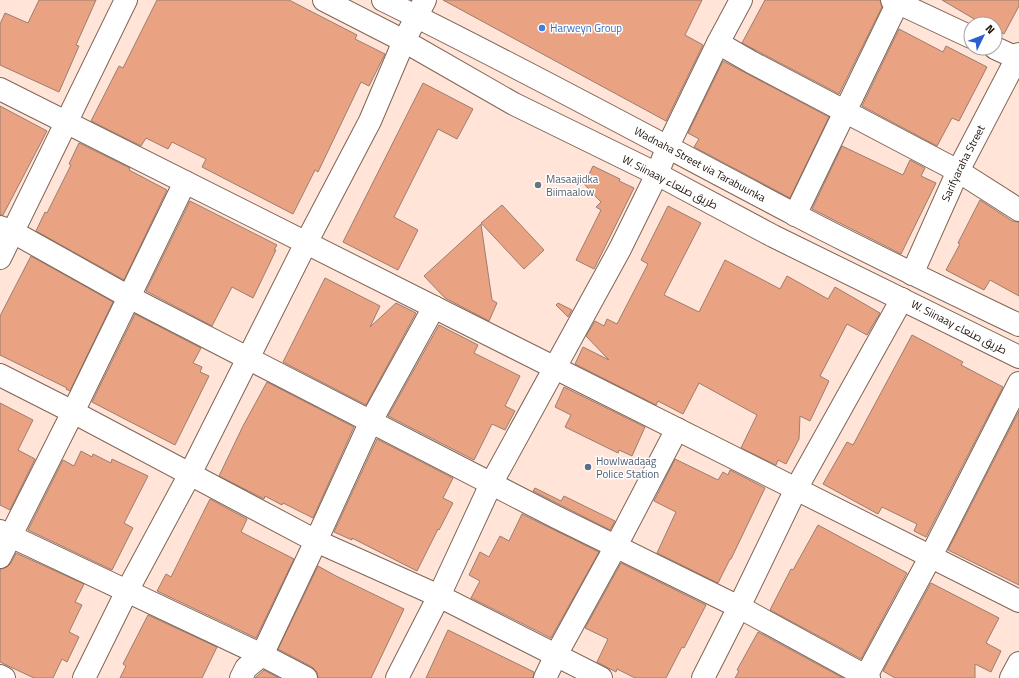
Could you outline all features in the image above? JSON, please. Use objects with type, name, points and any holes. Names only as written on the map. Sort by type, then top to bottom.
[{"type":"street","points":[[0,258],[6,229],[65,122],[126,0]]},
{"type":"street","name":"W. Siinaay طريق صنعاء","points":[[324,0],[404,41],[514,104],[657,174],[773,236],[902,298],[1019,357]]},
{"type":"street","name":"Wadnaha Street via Tarabuunka","points":[[383,0],[421,8],[795,215],[912,274],[1019,325]]},
{"type":"street","points":[[397,678],[439,596],[491,484],[620,249],[657,174],[668,146],[740,0]]},
{"type":"street","points":[[795,215],[845,112],[896,1],[963,33]]},
{"type":"street","points":[[84,678],[127,591],[190,474],[306,243],[370,121],[404,41],[421,8]]},
{"type":"street","points":[[718,43],[958,171],[1019,210]]},
{"type":"street","points":[[1003,51],[1018,57]]},
{"type":"street","name":"Sarifyaraha Street","points":[[912,274],[958,171],[1018,57]]},
{"type":"street","points":[[0,89],[1019,600]]},
{"type":"street","points":[[0,557],[5,534],[73,412],[185,182]]},
{"type":"street","points":[[6,229],[129,297],[248,359],[556,517],[739,607],[867,678],[1019,383]]},
{"type":"street","points":[[703,678],[796,489],[902,298]]},
{"type":"street","points":[[241,678],[246,668],[262,655],[371,421],[434,307]]},
{"type":"street","points":[[0,375],[316,541],[439,596],[600,678]]},
{"type":"street","points":[[545,678],[677,429]]},
{"type":"street","points":[[5,534],[262,655],[306,678]]},
{"type":"street","points":[[1011,678],[1019,663]]},
{"type":"street","points":[[0,676],[4,678]]},
{"type":"building","points":[[39,0],[96,0],[76,45],[79,46],[59,92],[0,65],[0,24],[5,13],[28,23]]},
{"type":"building","points":[[157,0],[289,0],[357,35],[355,39],[385,54],[369,86],[361,82],[318,172],[315,170],[293,214],[202,167],[206,159],[172,142],[168,149],[146,138],[141,146],[91,121],[119,66],[123,68]]},
{"type":"building","points":[[443,0],[702,0],[685,35],[703,45],[666,121]]},
{"type":"building","points":[[765,0],[880,0],[882,7],[839,94],[742,43]]},
{"type":"building","points":[[942,0],[1019,0],[1019,6],[1004,34],[1003,16],[969,16]]},
{"type":"building","points":[[899,29],[943,52],[946,46],[987,67],[959,121],[952,118],[937,146],[862,106]]},
{"type":"building","points":[[723,61],[829,117],[790,198],[694,147],[699,139],[688,133]]},
{"type":"building","points":[[423,83],[473,109],[457,139],[438,129],[394,217],[418,230],[398,270],[343,242]]},
{"type":"building","points":[[0,106],[47,131],[3,215],[0,215]]},
{"type":"building","points":[[79,143],[130,168],[129,170],[167,190],[124,280],[36,231],[45,212],[47,213],[71,165],[69,164]]},
{"type":"building","points":[[842,146],[903,175],[910,160],[925,168],[921,176],[936,183],[901,254],[812,209]]},
{"type":"building","points":[[593,166],[620,179],[619,181],[634,188],[594,269],[576,260],[601,210],[596,207],[601,202],[584,184]]},
{"type":"building","points":[[980,200],[1012,221],[1019,222],[1019,296],[990,280],[984,290],[946,270],[960,244],[958,243]]},
{"type":"building","points":[[190,201],[277,245],[253,298],[232,287],[212,326],[146,291]]},
{"type":"building","points":[[502,205],[544,250],[524,269],[481,223]]},
{"type":"building","points":[[668,206],[701,223],[664,295],[699,312],[725,260],[780,289],[787,276],[828,299],[835,287],[880,313],[867,335],[847,324],[820,376],[829,381],[810,421],[800,416],[799,439],[786,464],[778,460],[776,465],[741,448],[757,415],[699,383],[683,414],[658,401],[656,405],[575,364],[583,347],[609,360],[586,336],[595,321],[604,326],[607,319],[617,324],[648,264],[641,260]]},
{"type":"building","points":[[481,224],[492,300],[497,303],[489,321],[445,298],[424,276]]},
{"type":"building","points":[[31,256],[113,302],[70,391],[66,389],[67,388],[0,355],[0,316]]},
{"type":"building","points":[[325,278],[380,306],[370,327],[396,303],[416,313],[366,405],[283,362]]},
{"type":"building","points":[[558,303],[572,310],[568,317],[556,305]]},
{"type":"building","points":[[135,314],[201,348],[193,363],[202,367],[200,372],[209,376],[175,445],[92,402]]},
{"type":"building","points":[[439,325],[478,345],[474,353],[520,376],[505,406],[515,411],[505,430],[492,424],[474,460],[388,416]]},
{"type":"building","points":[[912,335],[963,362],[961,365],[1003,387],[926,537],[914,531],[917,524],[882,507],[878,514],[823,484],[847,442],[853,445]]},
{"type":"building","points":[[267,382],[354,427],[313,518],[265,496],[264,499],[219,476],[243,426]]},
{"type":"building","points":[[564,387],[645,427],[632,456],[619,450],[618,453],[565,427],[571,415],[555,407]]},
{"type":"building","points":[[0,403],[33,420],[18,450],[35,459],[10,510],[0,505]]},
{"type":"building","points":[[1019,411],[1019,585],[948,550]]},
{"type":"building","points":[[377,439],[453,478],[443,498],[453,503],[417,571],[352,538],[352,540],[334,532]]},
{"type":"building","points":[[81,451],[92,457],[93,454],[111,463],[112,459],[148,476],[124,523],[133,528],[112,570],[28,530],[63,460],[74,466]]},
{"type":"building","points":[[675,459],[718,480],[723,472],[728,475],[730,470],[765,488],[718,583],[657,553],[676,512],[654,501]]},
{"type":"building","points":[[535,488],[561,501],[564,496],[615,521],[610,530],[533,491]]},
{"type":"building","points":[[210,499],[247,519],[241,532],[294,559],[256,638],[157,591],[166,574],[171,577]]},
{"type":"building","points":[[522,514],[599,552],[551,638],[471,598],[480,581],[469,575],[480,552],[489,557],[500,536],[509,541]]},
{"type":"building","points":[[818,525],[907,573],[861,659],[770,610],[791,569],[793,570]]},
{"type":"building","points":[[16,553],[84,584],[75,602],[82,605],[69,632],[79,637],[67,662],[62,659],[53,678],[34,678],[0,662],[0,572],[1,569],[7,567],[11,563]]},
{"type":"building","points":[[621,563],[706,605],[684,648],[682,647],[666,678],[635,678],[617,669],[616,672],[597,662],[608,639],[585,628]]},
{"type":"building","points":[[318,566],[404,609],[371,678],[318,678],[317,672],[312,667],[278,649]]},
{"type":"building","points":[[931,583],[999,618],[986,643],[1001,651],[991,672],[975,664],[975,678],[895,678],[883,671]]},
{"type":"building","points":[[148,615],[217,647],[202,678],[120,678],[126,666],[123,664]]},
{"type":"building","points":[[448,630],[534,672],[533,678],[426,678]]},
{"type":"building","points":[[758,632],[843,678],[735,678],[739,671],[737,670]]},
{"type":"building","points":[[264,670],[279,678],[255,678]]},
{"type":"place","name":"Harweyn Group","points":[[542,28]]},
{"type":"place","name":"Masaajidka Biimaalow","points":[[538,185]]},
{"type":"place","name":"Howlwadaag Police Station","points":[[588,467]]}]
